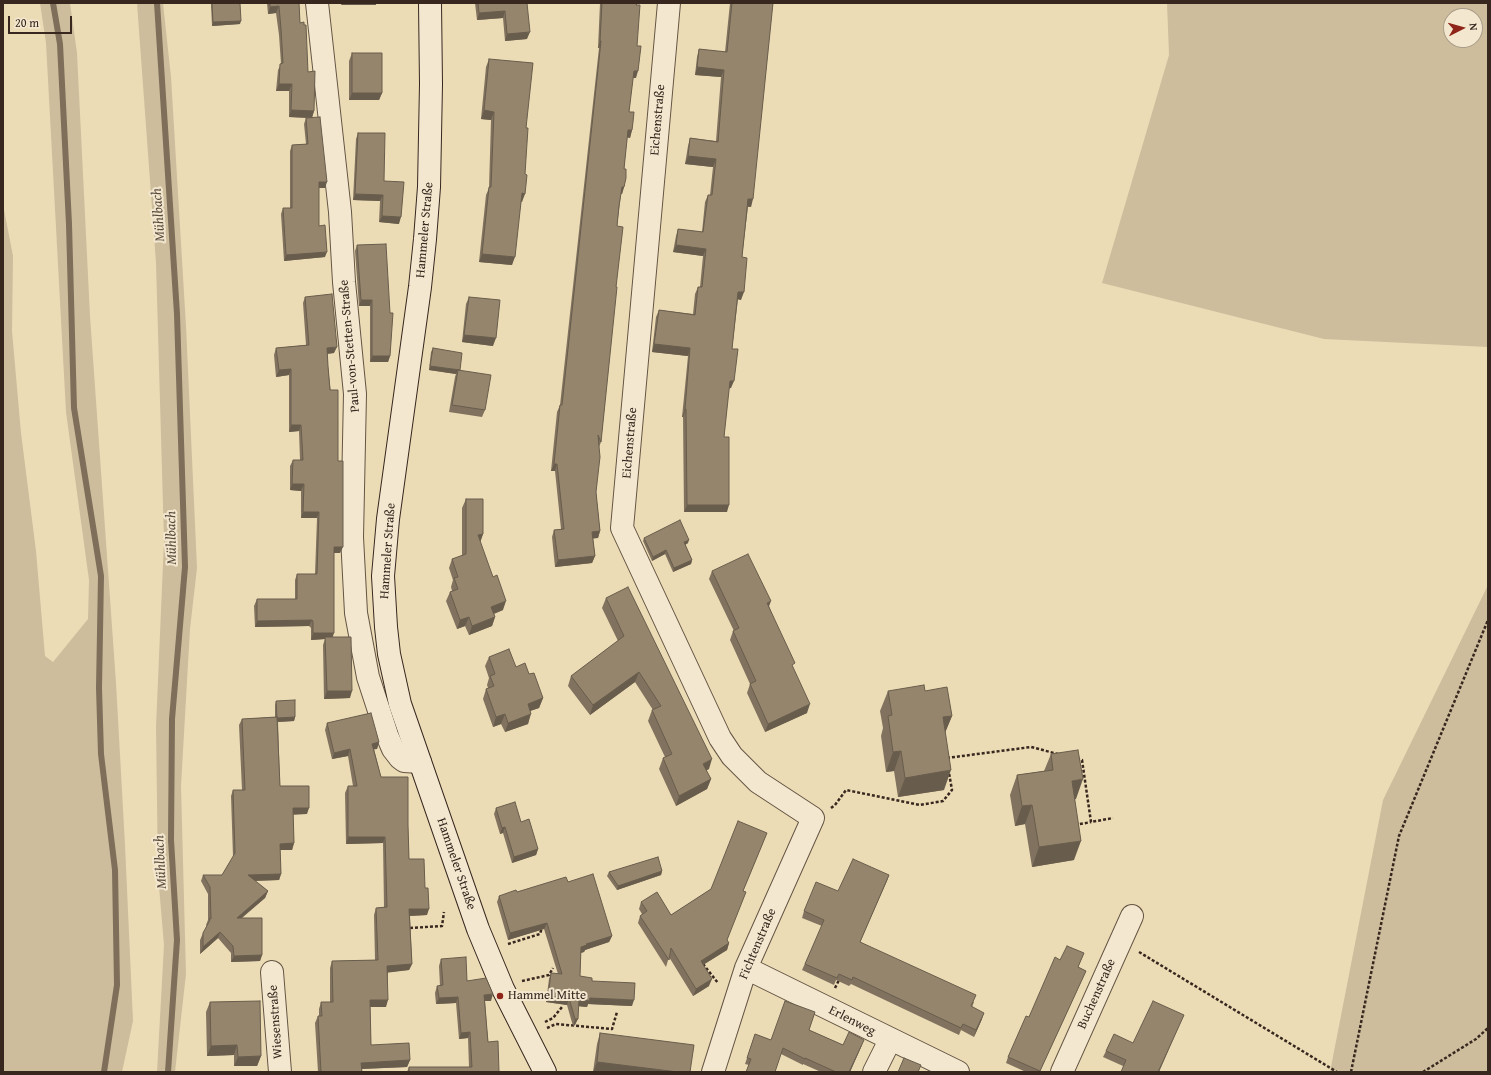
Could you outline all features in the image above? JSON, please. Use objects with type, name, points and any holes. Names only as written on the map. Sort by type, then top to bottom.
[{"type":"street","name":"Paul-von-Stetten-Straße","points":[[317,3],[340,212],[344,282],[355,394],[352,537],[356,613],[368,677],[387,735],[400,758],[404,761],[420,762]]},
{"type":"street","name":"Hammeler Straße","points":[[430,3],[431,138],[425,239],[388,519],[384,576],[386,627],[400,704],[478,929],[503,989],[535,1029],[545,1072]]},
{"type":"street","name":"Eichenstraße","points":[[669,3],[622,528],[720,738],[732,756],[758,782],[813,818]]},
{"type":"street","name":"Fichtenstraße","points":[[713,1072],[746,968],[813,818]]},
{"type":"street","name":"Buchenstraße","points":[[1062,1072],[1132,916]]},
{"type":"street","name":"Erlenweg","points":[[746,968],[890,1040],[958,1072]]},
{"type":"street","name":"Wiesenstraße","points":[[272,972],[280,1072]]},
{"type":"street","points":[[874,1072],[890,1040]]},
{"type":"path","points":[[1351,1072],[1399,836],[1488,620]]},
{"type":"path","points":[[947,759],[1031,747],[1060,754]]},
{"type":"path","points":[[1075,758],[1082,760],[1091,822]]},
{"type":"path","points":[[813,818],[835,805],[846,790],[920,805],[943,801],[952,790],[948,766]]},
{"type":"path","points":[[1069,826],[1113,818]]},
{"type":"path","points":[[410,928],[442,926],[444,912]]},
{"type":"path","points":[[507,945],[540,934],[542,923]]},
{"type":"path","points":[[1121,940],[1337,1072]]},
{"type":"path","points":[[701,961],[735,1004]]},
{"type":"path","points":[[528,980],[549,975],[552,968]]},
{"type":"path","points":[[826,1008],[842,972]]},
{"type":"path","points":[[535,1029],[553,1018],[562,1007]]},
{"type":"path","points":[[535,1029],[556,1024],[612,1029],[617,1012]]},
{"type":"path","points":[[1423,1072],[1476,1039],[1488,1028]]},
{"type":"shaded area","points":[[40,3],[70,3],[77,53],[90,316],[116,683],[133,1021],[122,1072],[3,1072],[3,204],[13,256],[12,331],[21,433],[36,551],[45,656],[53,662],[88,619],[89,580],[66,412],[46,43]]},
{"type":"shaded area","points":[[137,3],[163,3],[171,77],[186,326],[197,568],[190,629],[181,786],[186,974],[175,1072],[157,1072],[164,945],[158,875],[156,727],[164,540],[156,263]]},
{"type":"shaded area","points":[[1167,3],[1488,3],[1488,347],[1324,339],[1102,283],[1169,55]]},
{"type":"shaded area","points":[[1488,585],[1488,1072],[1330,1072],[1383,800]]},
{"type":"building","points":[[212,3],[240,3],[241,21],[213,22]]},
{"type":"building","points":[[270,3],[299,3],[300,23],[304,22],[304,25],[306,25],[308,72],[315,71],[314,111],[291,110],[292,84],[279,84],[280,64],[283,63],[279,6],[270,7]]},
{"type":"building","points":[[478,3],[527,3],[530,32],[507,34],[505,11],[479,13]]},
{"type":"building","points":[[602,3],[637,3],[636,5],[640,5],[637,46],[641,46],[638,71],[634,71],[629,112],[634,112],[633,122],[632,130],[628,130],[624,169],[626,169],[626,178],[624,187],[622,187],[619,206],[617,226],[623,227],[601,442],[598,435],[600,457],[596,492],[600,531],[592,532],[595,556],[558,560],[554,530],[564,529],[557,464],[554,464],[560,405],[562,405],[601,41]]},
{"type":"building","points":[[732,3],[773,3],[753,199],[748,199],[742,257],[747,258],[744,292],[738,292],[732,349],[738,349],[734,381],[730,381],[724,437],[729,437],[729,505],[687,505],[685,409],[690,348],[654,344],[659,310],[695,315],[698,287],[702,287],[706,249],[676,245],[678,229],[703,232],[708,195],[712,195],[716,159],[688,156],[690,138],[718,142],[724,70],[697,67],[699,49],[727,52]]},
{"type":"building","points":[[352,53],[382,53],[382,93],[352,93]]},
{"type":"building","points":[[489,59],[533,63],[526,128],[528,128],[525,174],[527,175],[525,194],[522,193],[515,257],[482,254],[489,187],[491,187],[494,112],[484,110]]},
{"type":"building","points":[[320,117],[327,182],[319,182],[319,226],[325,225],[327,252],[286,255],[283,208],[292,208],[292,145],[308,144],[306,118]]},
{"type":"building","points":[[358,133],[385,133],[384,181],[404,182],[401,217],[382,216],[383,195],[355,194]]},
{"type":"building","points":[[386,244],[390,313],[393,313],[390,356],[372,356],[372,300],[361,300],[357,245]]},
{"type":"building","points":[[332,294],[337,347],[327,348],[330,390],[338,390],[338,461],[343,461],[343,547],[334,547],[334,633],[313,633],[312,620],[257,621],[257,599],[297,599],[297,574],[317,574],[319,512],[303,512],[304,484],[292,484],[293,460],[303,460],[301,425],[291,425],[291,369],[279,370],[276,348],[309,345],[305,297]]},
{"type":"building","points":[[469,297],[500,300],[496,338],[464,335]]},
{"type":"building","points":[[433,348],[462,353],[460,370],[430,366]]},
{"type":"building","points":[[458,370],[491,375],[485,410],[452,405]]},
{"type":"building","points":[[466,499],[483,499],[483,534],[478,535],[493,577],[497,575],[506,601],[491,607],[495,617],[472,626],[469,617],[460,620],[450,592],[458,589],[454,578],[458,577],[452,559],[466,554]]},
{"type":"building","points":[[680,520],[689,540],[684,542],[692,560],[674,568],[666,550],[653,557],[644,538]]},
{"type":"building","points":[[748,554],[771,601],[767,603],[795,663],[792,665],[810,704],[768,724],[750,684],[756,681],[733,631],[739,628],[712,571]]},
{"type":"building","points":[[628,587],[712,759],[703,764],[711,779],[679,796],[663,758],[672,754],[652,710],[661,706],[639,672],[593,705],[571,676],[624,636],[606,598]]},
{"type":"building","points":[[325,637],[351,637],[352,691],[327,691]]},
{"type":"building","points":[[509,649],[516,667],[525,663],[529,674],[534,673],[543,698],[528,704],[531,714],[508,723],[505,714],[496,717],[486,689],[494,686],[490,676],[495,674],[489,657]]},
{"type":"building","points":[[924,685],[925,691],[947,687],[952,716],[943,717],[951,770],[905,778],[901,751],[893,752],[888,716],[892,715],[888,691]]},
{"type":"building","points":[[295,700],[295,717],[277,718],[276,701]]},
{"type":"building","points":[[371,713],[379,742],[372,744],[381,777],[408,777],[409,859],[424,859],[425,888],[428,888],[429,909],[409,909],[412,964],[387,966],[388,1000],[370,1000],[371,1045],[409,1043],[410,1060],[361,1063],[362,1072],[321,1072],[318,1016],[322,1016],[321,1002],[333,1002],[332,961],[378,960],[376,908],[387,907],[385,837],[348,837],[348,786],[357,786],[350,749],[334,753],[327,723]]},
{"type":"building","points":[[277,717],[280,786],[309,786],[309,808],[293,808],[294,843],[280,844],[281,874],[248,875],[268,891],[237,918],[262,918],[262,955],[234,956],[233,946],[220,932],[203,947],[203,933],[210,920],[209,919],[211,919],[210,887],[203,875],[222,875],[235,853],[233,790],[245,790],[242,719]]},
{"type":"building","points":[[1078,750],[1083,779],[1072,781],[1081,841],[1039,847],[1032,805],[1022,806],[1017,775],[1053,770],[1051,754]]},
{"type":"building","points":[[515,802],[521,822],[529,819],[538,849],[514,857],[505,827],[502,828],[496,808]]},
{"type":"building","points":[[738,821],[767,833],[743,891],[746,892],[727,940],[729,943],[701,961],[712,979],[696,989],[671,948],[669,960],[640,916],[647,911],[641,902],[657,892],[671,915],[711,889]]},
{"type":"building","points":[[658,857],[662,871],[618,886],[609,872]]},
{"type":"building","points":[[853,859],[889,875],[860,942],[976,995],[971,1006],[984,1013],[976,1030],[963,1024],[961,1028],[853,977],[852,980],[839,974],[837,978],[805,964],[824,920],[804,911],[816,882],[838,891]]},
{"type":"building","points":[[593,874],[612,936],[581,947],[580,976],[592,978],[592,981],[635,983],[634,1000],[590,998],[589,1001],[579,999],[578,1019],[575,1019],[569,998],[548,996],[551,973],[562,974],[547,923],[510,933],[499,896],[566,877],[568,882]]},
{"type":"building","points":[[1067,946],[1084,953],[1078,967],[1086,971],[1040,1071],[1008,1057],[1026,1016],[1029,1017],[1055,957],[1060,960]]},
{"type":"building","points":[[466,957],[467,981],[486,978],[493,994],[484,995],[488,1042],[498,1041],[499,1072],[409,1072],[409,1067],[472,1067],[470,1032],[461,1033],[458,997],[439,998],[437,986],[443,985],[441,959]]},
{"type":"building","points":[[260,1001],[261,1056],[238,1057],[237,1045],[211,1046],[210,1002]]},
{"type":"building","points":[[785,1001],[815,1012],[809,1030],[843,1045],[849,1032],[864,1040],[849,1072],[836,1072],[783,1048],[775,1072],[746,1072],[751,1059],[747,1058],[755,1034],[771,1040]]},
{"type":"building","points":[[1153,1001],[1184,1015],[1158,1072],[1121,1072],[1126,1060],[1106,1051],[1114,1034],[1133,1043]]},
{"type":"building","points":[[600,1033],[694,1045],[690,1072],[678,1072],[597,1062]]},
{"type":"building","points":[[904,1058],[921,1065],[918,1072],[898,1072]]},
{"type":"waterway","points":[[53,3],[60,44],[69,224],[74,408],[101,576],[99,688],[101,754],[115,870],[117,985],[104,1072]]},
{"type":"waterway","name":"Mühlbach","points":[[157,3],[177,314],[185,567],[172,719],[171,840],[177,940],[168,1072]]},
{"type":"place","name":"Hammel Mitte","points":[[500,996]]}]
